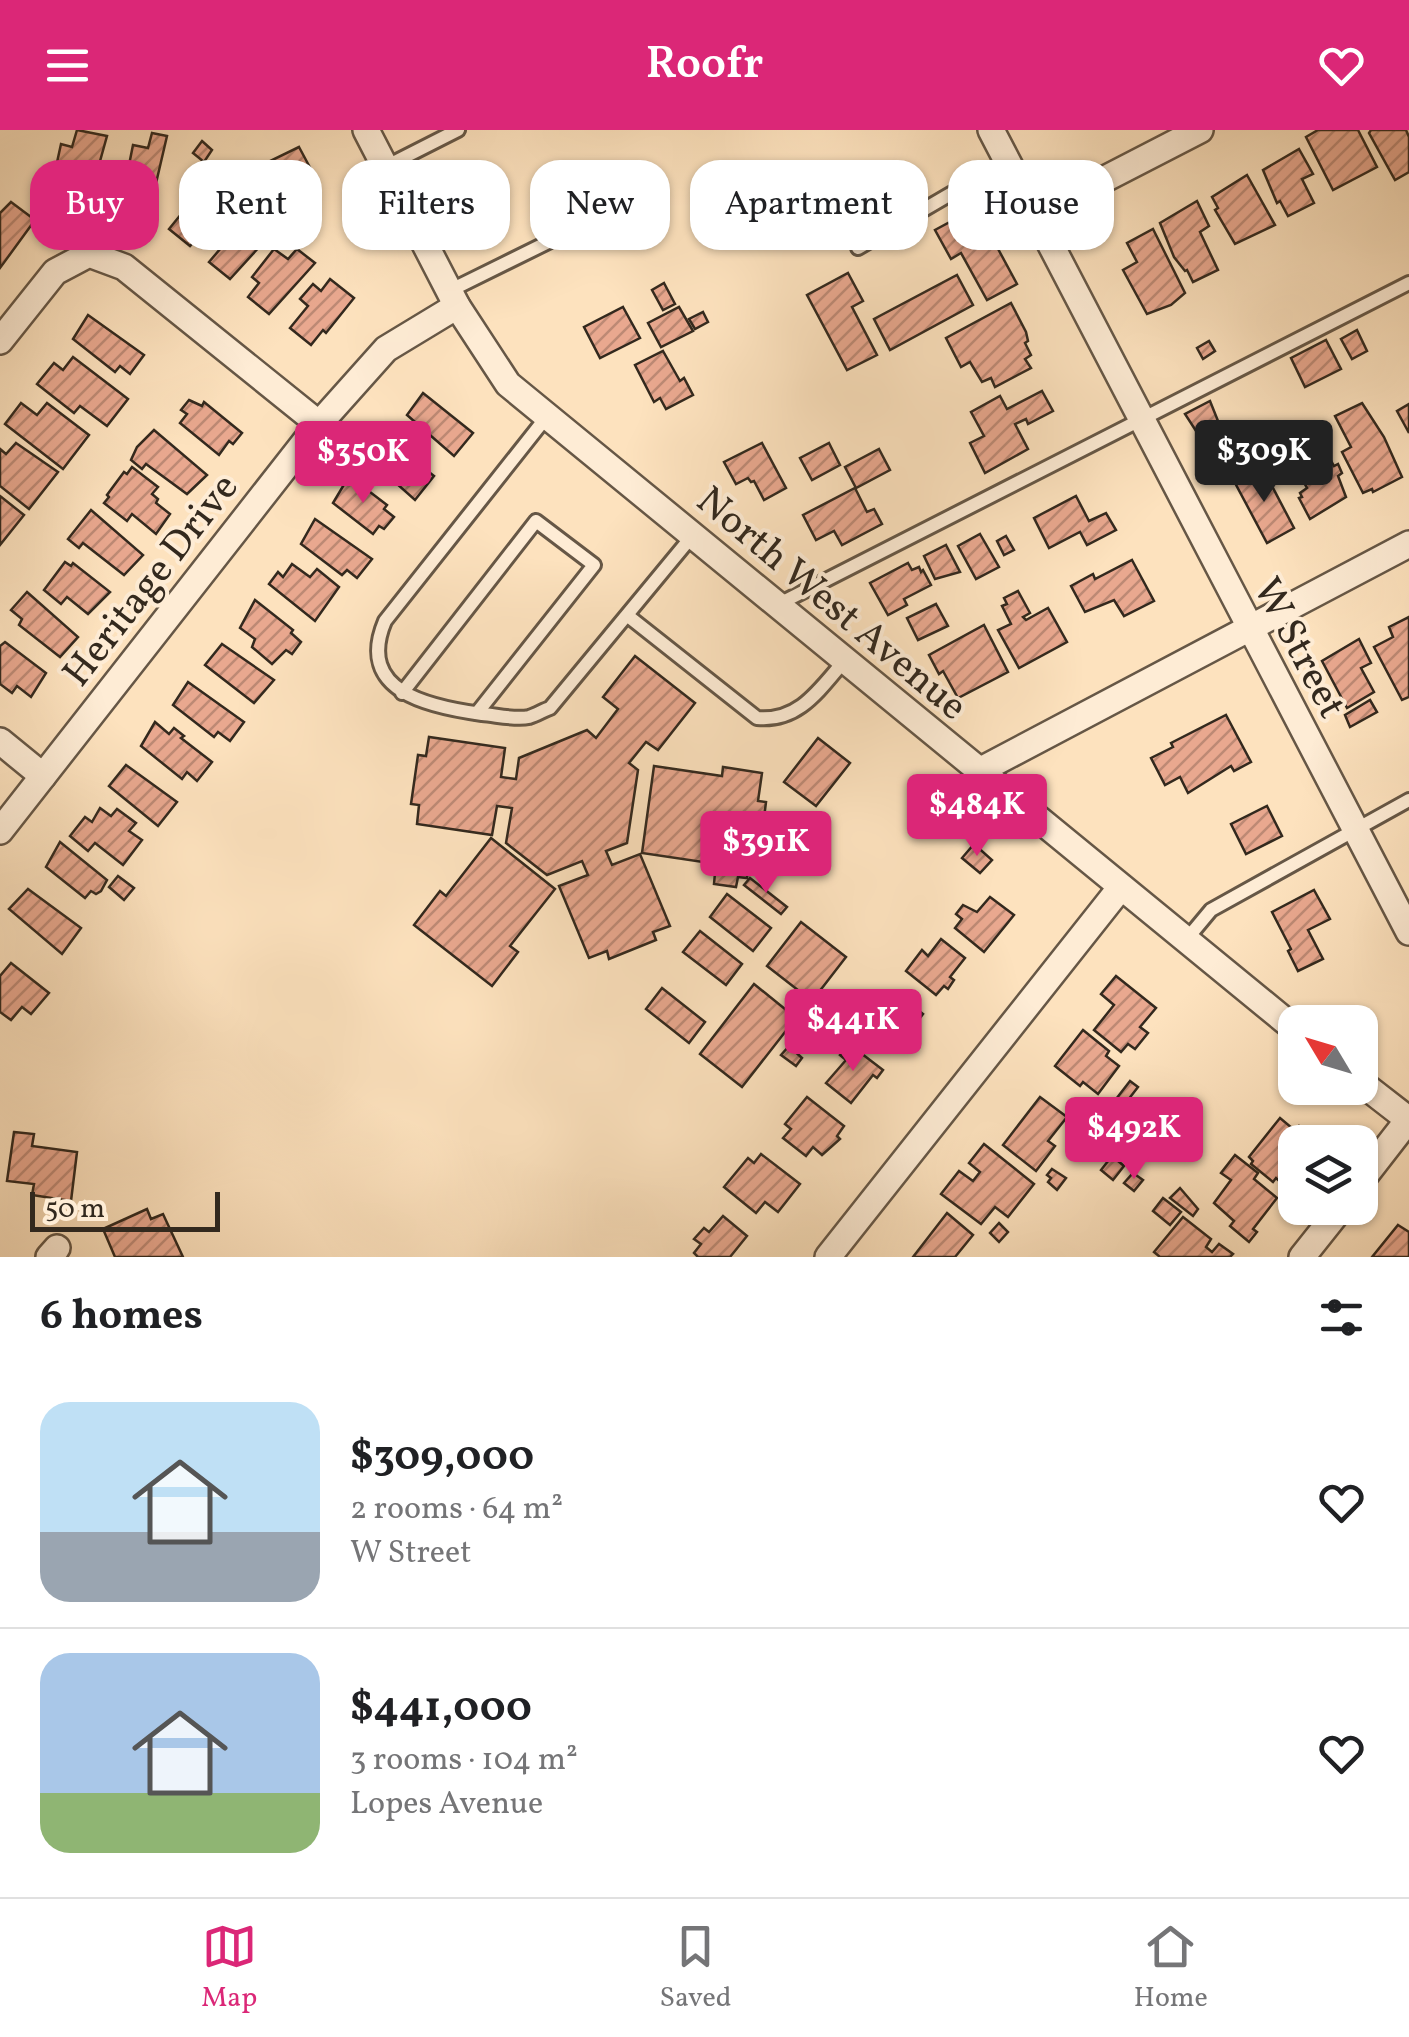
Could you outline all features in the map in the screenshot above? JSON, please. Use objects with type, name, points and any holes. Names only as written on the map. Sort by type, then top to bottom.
[{"type":"street","name":"North West Avenue","points":[[366,130],[381,160]]},
{"type":"street","name":"W Street","points":[[990,130],[1006,160]]},
{"type":"street","points":[[1114,174],[1200,130]]},
{"type":"street","name":"North West Avenue","points":[[428,250],[453,298],[508,384],[1278,1015]]},
{"type":"street","name":"W Street","points":[[1052,250],[1409,932]]},
{"type":"street","points":[[0,341],[54,272],[89,254],[124,267],[319,424]]},
{"type":"street","name":"Heritage Drive","points":[[0,831],[319,424],[386,349],[453,298]]},
{"type":"street","points":[[979,771],[1409,544]]},
{"type":"street","points":[[0,741],[43,776]]},
{"type":"street","points":[[828,1257],[1121,887]]},
{"type":"street","points":[[1378,1096],[1409,1120],[1378,1159]]},
{"type":"street","points":[[1302,1257],[1327,1225]]},
{"type":"lane","points":[[399,160],[458,130]]},
{"type":"lane","points":[[453,298],[540,250]]},
{"type":"lane","points":[[777,605],[1409,283]]},
{"type":"lane","points":[[548,415],[385,621],[378,639],[379,662],[388,680],[402,693],[425,704],[477,713],[527,718],[550,708],[693,535]]},
{"type":"lane","points":[[402,693],[536,521],[594,565],[477,713]]},
{"type":"lane","points":[[628,616],[757,718],[777,720],[801,709],[845,660]]},
{"type":"lane","points":[[1186,940],[1211,910],[1409,800]]},
{"type":"building","points":[[77,130],[107,136],[100,160],[58,160],[61,144],[72,147]]},
{"type":"building","points":[[1318,130],[1358,130],[1377,167],[1333,190],[1306,137]]},
{"type":"building","points":[[1406,130],[1409,172],[1395,180],[1369,133]]},
{"type":"building","points":[[152,133],[167,136],[159,170],[159,160],[130,160],[133,145],[148,148]]},
{"type":"building","points":[[202,141],[212,150],[205,160],[193,153]]},
{"type":"building","points":[[299,147],[306,160],[272,160]]},
{"type":"building","points":[[1299,149],[1313,174],[1302,179],[1314,203],[1288,216],[1280,201],[1277,203],[1263,170]]},
{"type":"building","points":[[1247,175],[1275,225],[1235,244],[1215,210],[1218,208],[1212,197]]},
{"type":"building","points":[[1197,201],[1209,226],[1200,232],[1218,270],[1193,282],[1174,257],[1160,223]]},
{"type":"building","points":[[11,202],[30,216],[30,227],[0,268],[0,213]]},
{"type":"building","points":[[179,217],[179,237],[169,229]]},
{"type":"building","points":[[948,223],[948,250],[999,250],[1017,284],[987,300],[961,253],[951,259],[935,230]]},
{"type":"building","points":[[1153,229],[1185,293],[1171,305],[1147,314],[1123,270],[1137,262],[1127,243]]},
{"type":"building","points":[[219,250],[257,250],[230,279],[209,262]]},
{"type":"building","points":[[273,250],[288,259],[298,250],[315,263],[269,314],[248,297],[259,283],[252,277]]},
{"type":"building","points":[[848,273],[863,301],[852,307],[877,355],[847,370],[807,295]]},
{"type":"building","points":[[957,275],[973,305],[890,350],[874,319]]},
{"type":"building","points":[[330,279],[354,298],[311,345],[290,328],[308,306],[300,299],[313,284],[321,291]]},
{"type":"building","points":[[664,283],[675,304],[663,310],[652,290]]},
{"type":"building","points":[[1011,303],[1026,332],[1025,343],[1031,355],[1025,359],[1031,368],[995,387],[991,378],[982,382],[970,362],[961,367],[946,338]]},
{"type":"building","points":[[623,307],[640,338],[600,358],[584,327]]},
{"type":"building","points":[[679,307],[693,331],[661,347],[648,323]]},
{"type":"building","points":[[703,312],[708,322],[695,329],[689,319]]},
{"type":"building","points":[[88,315],[144,355],[130,374],[120,366],[115,372],[73,339]]},
{"type":"building","points":[[1357,330],[1367,351],[1352,359],[1341,339]]},
{"type":"building","points":[[1326,340],[1341,369],[1305,387],[1291,358]]},
{"type":"building","points":[[1209,341],[1215,351],[1203,359],[1197,348]]},
{"type":"building","points":[[663,351],[693,395],[666,409],[660,398],[654,402],[635,365]]},
{"type":"building","points":[[73,357],[128,399],[107,426],[80,406],[74,413],[37,384],[54,363],[63,370]]},
{"type":"building","points":[[1042,391],[1053,411],[1028,424],[1026,419],[1015,424],[1028,449],[985,473],[970,443],[984,436],[971,412],[1000,396],[1007,409]]},
{"type":"building","points":[[423,393],[473,433],[454,456],[407,415]]},
{"type":"building","points":[[189,400],[202,406],[204,402],[242,433],[233,444],[229,441],[219,455],[180,423],[187,414],[181,410]]},
{"type":"building","points":[[1210,401],[1220,426],[1200,437],[1185,414]]},
{"type":"building","points":[[21,403],[37,415],[47,403],[89,435],[63,469],[5,424]]},
{"type":"building","points":[[1362,403],[1384,437],[1402,477],[1363,493],[1342,452],[1351,447],[1335,416]]},
{"type":"building","points":[[1409,404],[1409,433],[1397,411]]},
{"type":"building","points":[[154,430],[207,475],[187,494],[146,464],[142,469],[131,460],[137,447]]},
{"type":"building","points":[[1316,434],[1334,466],[1338,464],[1346,497],[1310,519],[1299,498],[1307,488],[1286,451]]},
{"type":"building","points":[[384,437],[434,476],[415,500],[368,458]]},
{"type":"building","points":[[16,443],[58,472],[29,509],[0,486],[0,449],[6,454]]},
{"type":"building","points":[[762,443],[786,488],[764,500],[754,481],[748,478],[736,484],[724,462]]},
{"type":"building","points":[[829,443],[840,465],[812,480],[800,458]]},
{"type":"building","points":[[879,449],[890,470],[856,488],[845,467]]},
{"type":"building","points":[[132,467],[158,487],[152,494],[158,499],[156,503],[170,514],[156,534],[132,514],[127,521],[104,503],[124,472],[127,474]]},
{"type":"building","points":[[1262,467],[1294,528],[1267,543],[1234,481]]},
{"type":"building","points":[[349,476],[387,505],[384,509],[394,517],[384,529],[379,526],[373,534],[333,503]]},
{"type":"building","points":[[855,488],[867,512],[874,509],[882,524],[842,545],[834,531],[816,540],[803,515]]},
{"type":"building","points":[[0,496],[24,515],[0,545]]},
{"type":"building","points":[[1076,496],[1089,521],[1106,513],[1116,530],[1087,545],[1080,532],[1049,548],[1034,518]]},
{"type":"building","points":[[91,510],[143,555],[124,575],[83,543],[79,548],[68,539]]},
{"type":"building","points":[[315,519],[372,559],[357,578],[347,570],[342,575],[301,544]]},
{"type":"building","points":[[980,534],[999,567],[976,579],[958,546]]},
{"type":"building","points":[[1006,536],[1014,550],[1004,555],[997,541]]},
{"type":"building","points":[[946,545],[960,572],[935,579],[924,556]]},
{"type":"building","points":[[1132,560],[1154,601],[1124,616],[1114,600],[1085,612],[1071,586]]},
{"type":"building","points":[[65,562],[71,566],[73,563],[110,592],[88,614],[67,597],[61,604],[44,590]]},
{"type":"building","points":[[908,563],[912,570],[923,570],[931,585],[904,599],[907,605],[888,615],[870,583]]},
{"type":"building","points":[[292,564],[310,577],[317,569],[339,587],[315,621],[269,584],[278,572],[283,577]]},
{"type":"building","points":[[1018,591],[1030,613],[1023,617],[1026,620],[1048,608],[1067,642],[1019,668],[998,630],[1011,624],[1002,606],[1007,604],[1004,598]]},
{"type":"building","points":[[27,592],[78,637],[60,657],[19,625],[22,619],[11,610]]},
{"type":"building","points":[[255,600],[293,630],[291,633],[301,642],[292,654],[286,650],[272,664],[252,647],[255,639],[240,628]]},
{"type":"building","points":[[936,604],[948,626],[918,640],[907,618]]},
{"type":"building","points":[[1409,617],[1409,697],[1402,700],[1374,647],[1393,637],[1389,627]]},
{"type":"building","points":[[984,625],[1008,672],[958,698],[929,655]]},
{"type":"building","points":[[1359,639],[1371,663],[1361,668],[1374,692],[1347,708],[1322,661]]},
{"type":"building","points":[[5,642],[46,673],[31,697],[17,686],[12,693],[0,684],[0,646]]},
{"type":"building","points":[[222,644],[274,680],[254,703],[205,665]]},
{"type":"building","points":[[635,656],[695,703],[658,750],[646,742],[629,763],[638,770],[627,843],[606,851],[612,865],[640,854],[670,926],[653,932],[656,940],[609,959],[607,951],[589,958],[559,886],[588,875],[582,861],[547,875],[506,843],[512,808],[497,806],[492,835],[417,824],[419,805],[411,804],[418,755],[426,756],[429,737],[505,748],[501,777],[516,779],[519,758],[587,730],[596,738],[618,709],[603,697]]},
{"type":"building","points":[[188,682],[244,722],[230,741],[218,732],[214,737],[173,705]]},
{"type":"building","points":[[1370,700],[1377,712],[1350,727],[1345,715]]},
{"type":"building","points":[[1226,715],[1251,762],[1234,771],[1231,766],[1188,793],[1180,777],[1165,785],[1151,758],[1173,747],[1171,743]]},
{"type":"building","points":[[155,722],[169,734],[174,728],[212,762],[197,781],[187,772],[182,779],[141,746]]},
{"type":"building","points":[[818,738],[850,763],[816,806],[784,782]]},
{"type":"building","points":[[126,765],[177,802],[158,826],[109,786]]},
{"type":"building","points":[[654,766],[722,776],[723,767],[762,773],[758,801],[766,802],[760,850],[751,849],[747,878],[738,877],[736,887],[714,884],[715,873],[709,873],[710,863],[642,853]]},
{"type":"building","points":[[1267,806],[1282,836],[1246,854],[1231,824]]},
{"type":"building","points":[[100,808],[111,816],[117,809],[136,823],[129,831],[142,840],[123,865],[95,843],[88,851],[70,836],[85,817],[92,822]]},
{"type":"building","points":[[491,838],[555,889],[510,946],[518,952],[492,986],[414,925],[440,891],[446,896]]},
{"type":"building","points":[[60,842],[107,880],[101,891],[91,891],[85,898],[46,867]]},
{"type":"building","points":[[974,844],[992,860],[980,873],[962,858]]},
{"type":"building","points":[[118,876],[134,888],[124,900],[109,887]]},
{"type":"building","points":[[750,878],[787,907],[781,914],[744,885]]},
{"type":"building","points":[[28,889],[81,928],[62,954],[9,909]]},
{"type":"building","points":[[1314,890],[1330,919],[1308,930],[1323,959],[1298,971],[1272,912]]},
{"type":"building","points":[[727,894],[771,928],[753,951],[710,917]]},
{"type":"building","points":[[990,897],[1014,915],[984,952],[955,928],[962,919],[956,914],[963,905],[977,912]]},
{"type":"building","points":[[801,922],[846,957],[812,1001],[767,966]]},
{"type":"building","points":[[700,931],[742,964],[726,985],[683,952]]},
{"type":"building","points":[[941,939],[965,958],[950,977],[954,980],[948,989],[944,986],[936,995],[906,971],[922,950],[928,956]]},
{"type":"building","points":[[11,963],[49,993],[31,1014],[22,1007],[11,1020],[0,1012],[0,976]]},
{"type":"building","points":[[1116,976],[1156,1008],[1140,1027],[1148,1033],[1135,1049],[1128,1044],[1121,1052],[1094,1030],[1114,1005],[1101,994]]},
{"type":"building","points":[[754,984],[796,1018],[742,1087],[700,1054]]},
{"type":"building","points":[[662,988],[705,1022],[689,1043],[646,1009]]},
{"type":"building","points":[[898,994],[923,1014],[904,1045],[900,1041],[893,1050],[870,1031],[876,1022],[870,1016],[879,1005],[885,1010]]},
{"type":"building","points":[[1083,1030],[1109,1051],[1106,1056],[1119,1066],[1098,1094],[1083,1082],[1080,1086],[1055,1066]]},
{"type":"building","points":[[849,1044],[883,1070],[877,1078],[873,1075],[851,1103],[826,1083],[846,1060],[840,1055]]},
{"type":"building","points":[[789,1046],[802,1058],[796,1066],[781,1055]]},
{"type":"building","points":[[1130,1081],[1138,1087],[1121,1109],[1113,1103]]},
{"type":"building","points":[[807,1097],[844,1126],[837,1136],[840,1139],[822,1155],[813,1147],[806,1156],[783,1138],[791,1129],[785,1124]]},
{"type":"building","points":[[1040,1097],[1067,1117],[1048,1141],[1055,1146],[1036,1171],[1003,1145]]},
{"type":"building","points":[[1280,1118],[1288,1125],[1278,1125],[1278,1180],[1273,1182],[1251,1164],[1249,1157]]},
{"type":"building","points":[[14,1132],[34,1134],[32,1146],[77,1152],[71,1201],[32,1195],[34,1184],[7,1181]]},
{"type":"building","points":[[984,1144],[1034,1184],[1008,1217],[995,1207],[981,1224],[941,1194],[959,1171],[973,1181],[980,1172],[969,1163]]},
{"type":"building","points":[[761,1154],[800,1184],[778,1212],[765,1202],[756,1213],[724,1187],[748,1158],[754,1163]]},
{"type":"building","points":[[1235,1155],[1258,1173],[1254,1179],[1277,1198],[1253,1229],[1257,1232],[1249,1242],[1230,1226],[1234,1221],[1214,1203],[1231,1180],[1221,1173]]},
{"type":"building","points":[[1112,1156],[1124,1166],[1113,1180],[1101,1170]]},
{"type":"building","points":[[1052,1169],[1066,1178],[1057,1190],[1048,1182],[1051,1178],[1047,1175]]},
{"type":"building","points":[[1133,1173],[1143,1180],[1134,1191],[1124,1183]]},
{"type":"building","points":[[1180,1188],[1198,1209],[1193,1216],[1170,1198]]},
{"type":"building","points":[[1163,1198],[1181,1212],[1170,1225],[1153,1211]]},
{"type":"building","points":[[147,1209],[151,1219],[163,1214],[183,1257],[115,1257],[103,1229]]},
{"type":"building","points":[[947,1213],[973,1235],[955,1257],[913,1257]]},
{"type":"building","points":[[723,1216],[747,1236],[730,1257],[698,1257],[694,1253],[701,1244],[694,1239],[704,1228],[709,1232]]},
{"type":"building","points":[[1183,1217],[1211,1239],[1206,1247],[1212,1252],[1219,1244],[1233,1254],[1160,1257],[1154,1252]]},
{"type":"building","points":[[999,1223],[1008,1232],[999,1242],[990,1233]]},
{"type":"building","points":[[1398,1225],[1409,1232],[1409,1257],[1372,1257]]}]
